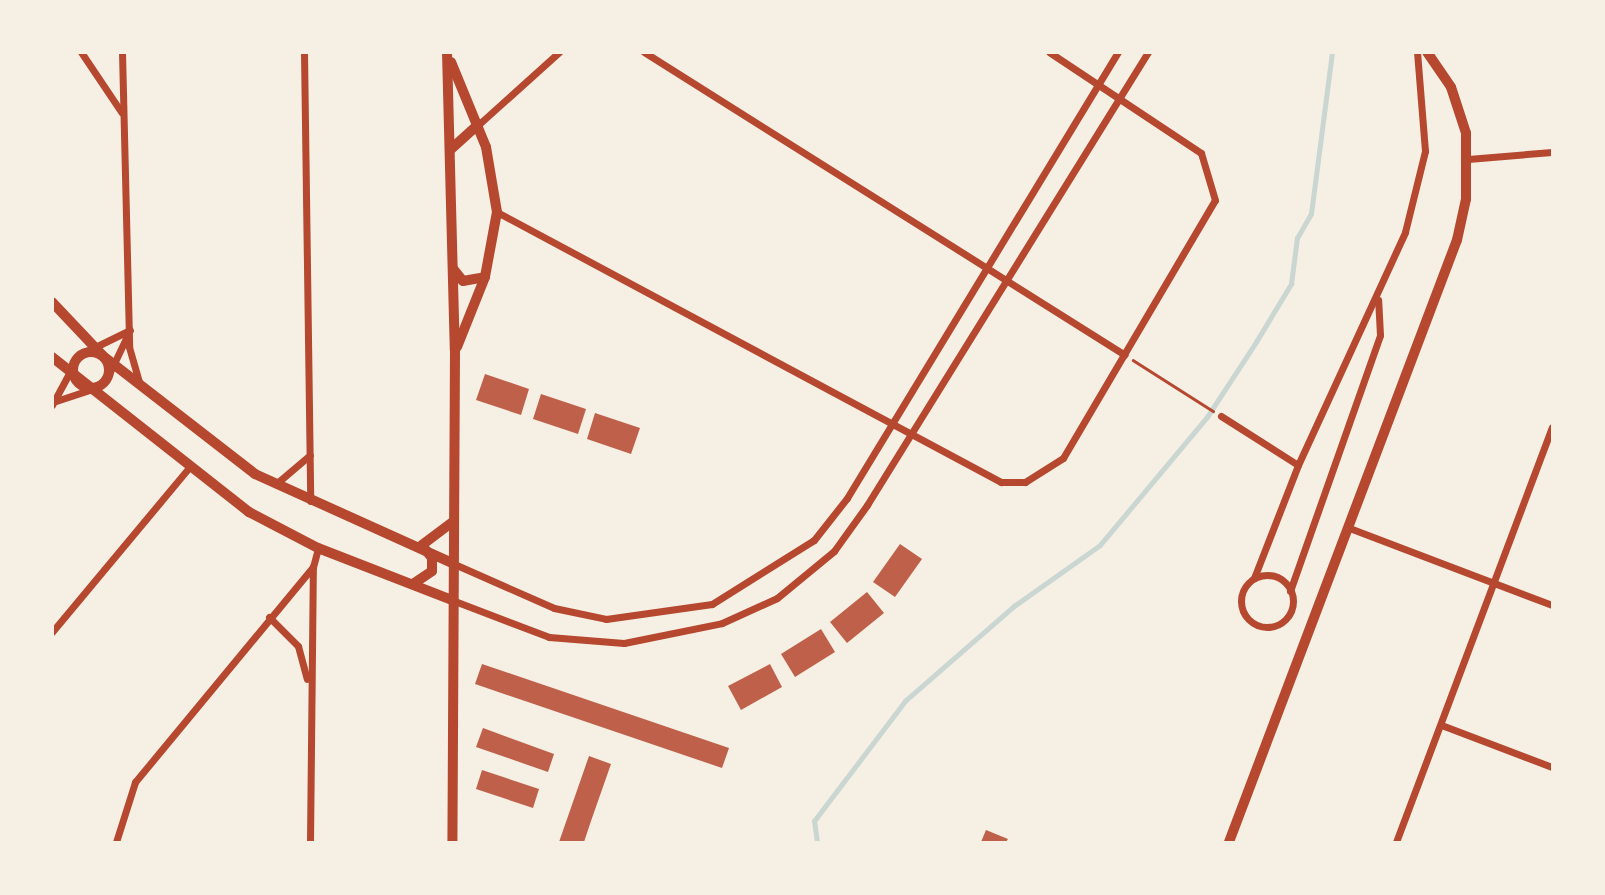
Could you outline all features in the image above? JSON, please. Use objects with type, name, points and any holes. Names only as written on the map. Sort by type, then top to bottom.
[{"type":"main road","points":[[1229,842],[1352,529],[1457,240],[1468,159],[1460,109],[1427,52]]},
{"type":"street","points":[[81,52],[122,113]]},
{"type":"street","points":[[122,52],[130,330],[141,389]]},
{"type":"street","points":[[304,52],[310,501]]},
{"type":"street","points":[[448,52],[486,147],[497,212],[485,277],[455,350]]},
{"type":"street","points":[[448,52],[455,350],[452,842]]},
{"type":"street","points":[[450,150],[559,52]]},
{"type":"street","points":[[644,52],[1006,285],[1125,355]]},
{"type":"street","points":[[497,212],[1001,482],[1025,482],[1063,458],[1214,200],[1201,153],[1049,52]]},
{"type":"street","points":[[52,302],[90,350],[103,356],[111,369],[277,483],[310,501],[422,545],[452,563],[554,608],[606,619],[712,604],[814,540],[891,425],[1118,52]]},
{"type":"street","points":[[52,357],[71,370],[79,384],[92,389],[188,470],[249,512],[318,548],[549,637],[584,643],[642,642],[722,623],[777,598],[834,551],[1006,285],[1148,52]]},
{"type":"street","points":[[1378,300],[1380,335],[1290,591],[1288,616],[1274,626],[1257,625],[1241,607],[1243,590],[1254,578],[1298,465],[1378,300],[1421,181],[1425,111],[1418,52]]},
{"type":"street","points":[[458,143],[486,147]]},
{"type":"street","points":[[1468,159],[1552,152]]},
{"type":"street","points":[[453,266],[463,281],[485,277]]},
{"type":"street","points":[[54,403],[71,370],[90,350],[130,330]]},
{"type":"street","points":[[54,403],[92,389],[111,369],[130,330]]},
{"type":"street","points":[[1221,416],[1298,465]]},
{"type":"street","points":[[1396,842],[1444,726],[1552,427]]},
{"type":"street","points":[[277,483],[311,454]]},
{"type":"street","points":[[52,632],[188,470]]},
{"type":"street","points":[[422,545],[453,520]]},
{"type":"street","points":[[1352,529],[1552,605]]},
{"type":"street","points":[[413,584],[432,571],[432,558],[422,545]]},
{"type":"street","points":[[310,842],[313,567],[318,548]]},
{"type":"street","points":[[116,842],[135,782],[313,567]]},
{"type":"street","points":[[1254,578],[1279,578],[1290,591]]},
{"type":"street","points":[[269,617],[298,646],[310,700]]},
{"type":"street","points":[[1444,726],[1552,767]]},
{"type":"path","points":[[1125,355],[1221,416]]},
{"type":"building","points":[[485,374],[529,389],[521,415],[476,400]]},
{"type":"building","points":[[541,394],[586,409],[578,434],[533,419]]},
{"type":"building","points":[[595,413],[640,428],[631,454],[587,439]]},
{"type":"building","points":[[900,544],[922,559],[895,597],[873,582]]},
{"type":"building","points":[[867,592],[884,613],[847,643],[830,622]]},
{"type":"building","points":[[821,629],[835,652],[795,677],[781,654]]},
{"type":"building","points":[[482,664],[729,748],[722,768],[475,684]]},
{"type":"building","points":[[770,664],[782,687],[741,710],[728,686]]},
{"type":"building","points":[[483,728],[554,754],[548,772],[476,747]]},
{"type":"building","points":[[589,756],[611,764],[584,842],[559,842]]},
{"type":"building","points":[[482,770],[539,789],[533,808],[476,789]]},
{"type":"building","points":[[986,830],[1008,839],[1006,842],[981,842]]},
{"type":"waterway","points":[[817,842],[814,821],[905,701],[1014,606],[1100,545],[1207,417],[1256,342],[1291,284],[1297,238],[1311,214],[1332,52]]}]
